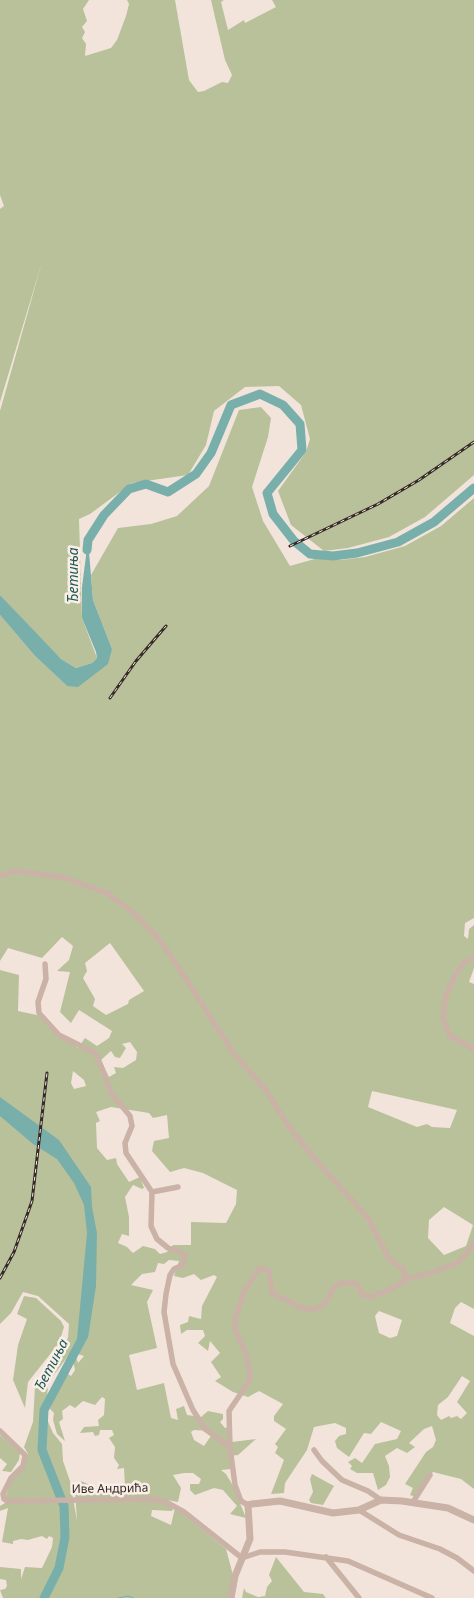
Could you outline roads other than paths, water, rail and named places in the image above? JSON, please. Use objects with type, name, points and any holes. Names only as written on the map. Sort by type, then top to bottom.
[{"type":"street","points":[[0,876],[14,871],[62,877],[107,893],[134,913],[156,937],[177,965],[234,1054],[266,1090],[287,1124],[313,1158],[368,1218],[390,1260],[403,1269],[405,1274],[403,1281]]},
{"type":"street","points":[[474,958],[464,962],[454,978],[444,998],[443,1018],[450,1036],[474,1049]]},
{"type":"street","points":[[45,964],[46,978],[38,1002],[40,1013],[59,1035],[93,1052],[97,1056],[111,1093],[130,1116],[132,1126],[125,1143],[126,1153],[152,1192],[151,1226],[157,1239],[168,1248],[185,1256],[183,1265],[174,1269],[170,1275],[164,1312],[174,1364],[193,1410],[205,1429],[230,1447]]},
{"type":"street","points":[[152,1192],[178,1187]]},
{"type":"street","points":[[474,1244],[459,1262],[438,1271],[426,1272],[403,1281],[391,1289],[370,1298],[363,1295],[357,1284],[342,1282],[334,1287],[326,1302],[320,1307],[311,1310],[300,1308],[272,1293],[269,1272],[262,1268],[258,1270],[245,1290],[234,1319],[236,1332],[246,1354],[250,1374],[244,1389],[229,1411],[230,1447],[235,1485],[241,1501],[248,1505],[265,1501],[280,1501],[333,1513],[359,1510],[381,1500],[413,1502],[448,1508],[474,1520]]},
{"type":"street","name":"Иве Андрића","points":[[0,1431],[26,1455],[23,1466],[11,1478],[4,1499],[8,1501],[152,1499],[166,1502],[194,1519],[242,1558]]},
{"type":"street","points":[[314,1450],[322,1461],[342,1480],[376,1495],[381,1500]]},
{"type":"street","points":[[413,1502],[430,1475]]},
{"type":"street","points":[[231,1598],[251,1534],[248,1505]]},
{"type":"street","points":[[359,1510],[399,1535],[449,1553],[474,1571]]},
{"type":"street","points":[[242,1558],[260,1552],[326,1557],[374,1571],[432,1598]]},
{"type":"street","points":[[326,1557],[359,1598]]},
{"type":"water","points":[[88,540],[93,600],[112,649],[108,664],[78,687],[67,686],[35,656],[0,615],[0,595],[61,659],[76,668],[92,663],[97,658],[96,652],[82,618],[82,587]]},
{"type":"water","points":[[0,1097],[59,1140],[91,1187],[92,1207],[97,1233],[96,1286],[88,1338],[77,1339],[87,1233],[84,1205],[74,1183],[57,1159],[33,1144],[0,1116]]},
{"type":"waterway","name":"Ђетиња","points":[[87,550],[88,540],[104,515],[129,489],[146,484],[168,492],[196,474],[211,453],[231,405],[260,394],[283,405],[300,424],[302,450],[267,493],[273,514],[294,541],[310,554],[333,556],[357,553],[398,542],[434,522],[474,488]]},
{"type":"waterway","name":"Ђетиња","points":[[44,1598],[59,1568],[65,1537],[64,1506],[42,1450],[44,1410],[83,1337],[84,1327]]},
{"type":"waterway","points":[[118,1598],[128,1596],[134,1598]]},
{"type":"railway","points":[[290,546],[378,504],[419,480],[474,442]]},
{"type":"railway","points":[[110,698],[136,661],[166,626]]},
{"type":"railway","points":[[0,1278],[14,1252],[32,1201],[47,1073]]}]
